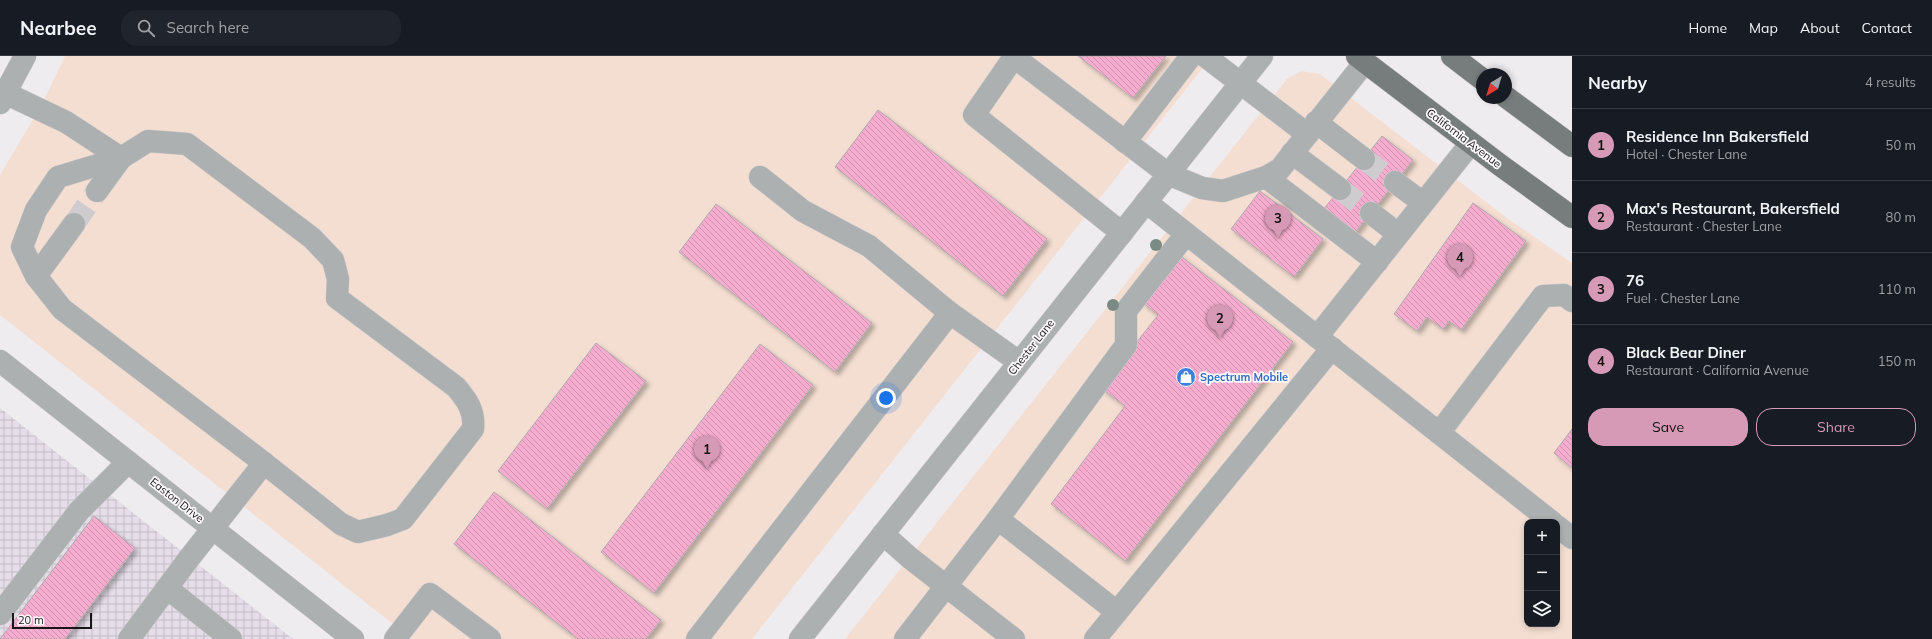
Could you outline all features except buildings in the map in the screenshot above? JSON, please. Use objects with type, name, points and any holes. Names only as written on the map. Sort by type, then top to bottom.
[{"type":"main road","points":[[1452,56],[1476,74]]},
{"type":"main road","name":"California Avenue","points":[[1361,59],[1471,143],[1572,217]]},
{"type":"main road","points":[[1512,101],[1572,146]]},
{"type":"street","points":[[1125,142],[1191,56]]},
{"type":"street","points":[[1205,56],[1240,83],[1312,128],[1364,158]]},
{"type":"street","name":"Chester Lane","points":[[800,639],[1262,56]]},
{"type":"street","points":[[1122,233],[974,114],[1015,57],[1168,174],[1202,188],[1223,191],[1266,177],[1280,170],[1361,59]]},
{"type":"street","points":[[17,60],[3,98],[66,122],[121,158]]},
{"type":"street","points":[[148,141],[187,144],[312,238],[333,260],[338,279],[337,298],[456,387],[466,398],[474,417],[473,429],[403,519],[387,526],[358,532],[341,524],[264,463],[62,309],[36,276],[22,247],[36,210],[58,177],[121,158],[148,141]]},
{"type":"street","points":[[1095,639],[1324,342],[1377,262],[1398,234],[1471,143]]},
{"type":"street","points":[[1292,153],[1340,189]]},
{"type":"street","points":[[97,191],[121,158]]},
{"type":"street","points":[[760,176],[803,211],[869,246],[950,313],[1019,362]]},
{"type":"street","points":[[1266,177],[1377,262]]},
{"type":"street","points":[[1395,182],[1423,203]]},
{"type":"street","points":[[1146,202],[1548,519]]},
{"type":"street","points":[[1371,213],[1398,234]]},
{"type":"street","points":[[36,276],[74,224]]},
{"type":"street","points":[[905,639],[998,519],[1126,345],[1126,311],[1186,234]]},
{"type":"street","points":[[1439,433],[1543,296],[1569,294]]},
{"type":"street","points":[[697,639],[950,313]]},
{"type":"street","name":"Easton Drive","points":[[0,361],[214,528],[353,639]]},
{"type":"street","points":[[0,614],[79,511],[128,462]]},
{"type":"street","points":[[129,639],[264,463]]},
{"type":"street","points":[[998,519],[1117,612]]},
{"type":"street","points":[[1560,528],[1572,538]]},
{"type":"street","points":[[883,534],[1014,639]]},
{"type":"street","points":[[167,588],[231,639]]},
{"type":"street","points":[[395,639],[430,594],[490,639]]},
{"type":"shaded area","points":[[65,56],[1212,56],[752,639],[412,639],[0,315],[0,175],[41,106]]},
{"type":"shaded area","points":[[1301,71],[1320,74],[1507,218],[1572,263],[1572,639],[845,639],[1287,79]]},
{"type":"shaded area","points":[[0,408],[293,639],[0,639]]},
{"type":"tunnel","points":[[1364,159],[1395,182]]},
{"type":"tunnel","points":[[1340,189],[1371,213]]},
{"type":"tunnel","points":[[74,224],[97,191]]},
{"type":"place","name":"76","points":[[1278,238]]},
{"type":"place","name":"Black Bear Diner","points":[[1460,277]]},
{"type":"place","name":"Max's Restaurant, Bakersfield","points":[[1220,338]]},
{"type":"place","name":"Spectrum Mobile","points":[[1186,377]]},
{"type":"place","name":"Residence Inn Bakersfield","points":[[707,469]]}]
